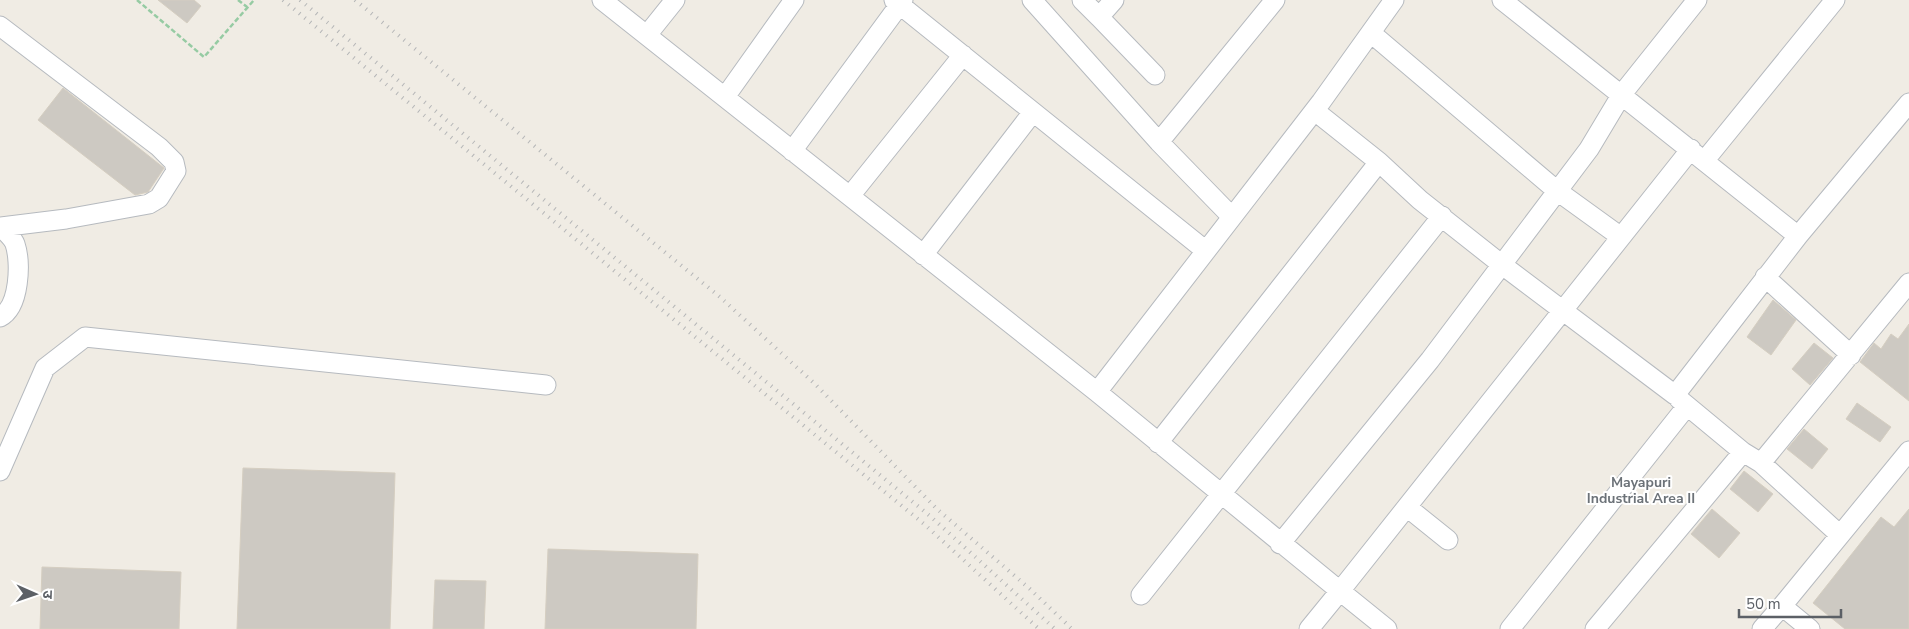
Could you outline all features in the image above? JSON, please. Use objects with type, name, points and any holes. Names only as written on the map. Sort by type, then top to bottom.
[{"type":"street","points":[[602,0],[1097,392],[1280,544],[1387,629]]},
{"type":"street","points":[[647,35],[675,0]]},
{"type":"street","points":[[725,97],[794,0]]},
{"type":"street","points":[[1082,0],[1155,75]]},
{"type":"street","points":[[1099,17],[1114,0]]},
{"type":"street","points":[[1159,142],[1275,0]]},
{"type":"street","points":[[1097,392],[1315,111],[1394,0]]},
{"type":"street","points":[[1502,0],[1798,236]]},
{"type":"street","points":[[1280,544],[1430,360],[1556,190],[1589,149],[1622,94],[1697,0]]},
{"type":"street","points":[[1313,628],[1621,237],[1698,155],[1835,0]]},
{"type":"street","points":[[792,150],[899,1],[1206,251]]},
{"type":"street","points":[[1038,2],[1159,142],[1232,217]]},
{"type":"street","points":[[0,26],[159,147],[174,162],[176,171],[159,198],[149,204],[4,232],[18,266],[16,294],[4,315],[0,317]]},
{"type":"street","points":[[1371,33],[1556,190],[1621,237]]},
{"type":"street","points":[[850,196],[963,55]]},
{"type":"street","points":[[1510,629],[1681,400],[1766,278],[1798,236],[1909,103]]},
{"type":"street","points":[[1315,111],[1501,264],[1681,400],[1743,452],[1761,463],[1840,535]]},
{"type":"street","points":[[923,254],[1033,112]]},
{"type":"street","points":[[1158,443],[1379,162]]},
{"type":"street","points":[[1141,594],[1442,216]]},
{"type":"street","points":[[1766,278],[1851,355]]},
{"type":"street","points":[[1761,463],[1909,283]]},
{"type":"street","points":[[0,471],[46,368],[86,337],[546,385]]},
{"type":"street","points":[[1762,629],[1909,451]]},
{"type":"street","points":[[1596,629],[1743,452]]},
{"type":"street","points":[[1407,507],[1448,540]]},
{"type":"street","points":[[1782,606],[1810,629]]},
{"type":"path","points":[[137,0],[204,57],[254,0]]},
{"type":"path","points":[[238,0],[248,7]]},
{"type":"building","points":[[158,0],[194,0],[201,6],[187,23]]},
{"type":"building","points":[[63,88],[164,168],[148,192],[135,195],[38,120]]},
{"type":"building","points":[[1773,300],[1796,320],[1771,355],[1747,337]]},
{"type":"building","points":[[1909,324],[1909,401],[1860,362],[1874,343],[1881,349],[1891,334],[1898,339]]},
{"type":"building","points":[[1814,343],[1833,358],[1810,385],[1792,369]]},
{"type":"building","points":[[1857,403],[1891,427],[1880,442],[1846,419]]},
{"type":"building","points":[[1804,429],[1828,449],[1812,469],[1787,449]]},
{"type":"building","points":[[243,468],[395,473],[390,629],[237,629]]},
{"type":"building","points":[[1744,471],[1773,494],[1758,512],[1730,489]]},
{"type":"building","points":[[1712,509],[1740,533],[1719,558],[1691,534]]},
{"type":"building","points":[[1909,509],[1909,629],[1845,629],[1813,603],[1881,517],[1894,527]]},
{"type":"building","points":[[548,549],[698,554],[696,629],[545,629]]},
{"type":"building","points":[[42,567],[181,572],[179,629],[40,629]]},
{"type":"building","points":[[435,580],[486,581],[484,629],[433,629]]},
{"type":"railway","points":[[283,0],[924,524],[1039,629]]},
{"type":"railway","points":[[300,0],[930,516],[1055,629]]},
{"type":"railway","points":[[355,0],[720,297],[815,384],[937,509],[1030,589],[1072,629]]},
{"type":"district","name":"Mayapuri Industrial Area II","points":[[1641,490]]}]
